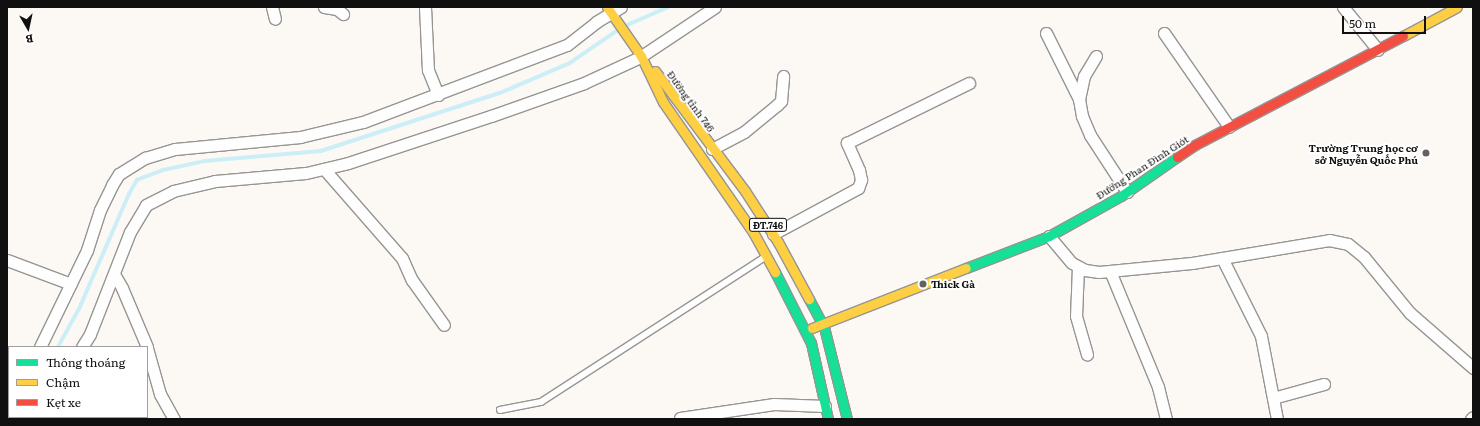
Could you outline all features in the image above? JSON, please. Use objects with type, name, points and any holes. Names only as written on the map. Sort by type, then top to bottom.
[{"type":"main road","name":"Đường Phan Đình Giót","points":[[806,330],[1049,236],[1127,192],[1195,145],[1378,50],[1457,7]]},
{"type":"main road","name":"ĐT.746","points":[[609,10],[641,56]]},
{"type":"main road","name":"Đường tỉnh 746","points":[[641,56],[675,94],[712,149],[745,191],[773,234],[822,324],[829,341],[847,419]]},
{"type":"main road","name":"Đường tỉnh 746","points":[[641,56],[663,102],[753,232],[806,330],[828,419]]},
{"type":"street","points":[[272,7],[275,19]]},
{"type":"street","points":[[324,7],[337,9],[343,14]]},
{"type":"street","points":[[425,7],[428,70],[438,95]]},
{"type":"street","points":[[40,346],[87,250],[100,210],[112,185],[119,174],[145,158],[175,149],[300,137],[363,122],[567,46],[609,10],[621,7]]},
{"type":"street","points":[[83,346],[90,334],[130,232],[146,205],[173,191],[215,181],[306,173],[324,169],[506,111],[584,83],[641,56],[716,7]]},
{"type":"street","points":[[1343,7],[1378,50]]},
{"type":"street","points":[[1046,33],[1079,98],[1082,116],[1090,135],[1127,192]]},
{"type":"street","points":[[1164,33],[1229,127]]},
{"type":"street","points":[[1079,98],[1084,76],[1096,56]]},
{"type":"street","points":[[712,149],[744,132],[777,106],[781,101],[783,76]]},
{"type":"street","points":[[773,234],[858,188],[861,180],[859,170],[847,143],[969,83]]},
{"type":"street","points":[[324,169],[402,258],[412,280],[444,325]]},
{"type":"street","points":[[1049,236],[1064,255],[1078,267],[1085,270],[1110,271],[1222,258],[1329,240],[1348,244],[1364,257],[1410,313],[1473,368]]},
{"type":"street","points":[[1222,258],[1261,336],[1277,419]]},
{"type":"street","points":[[7,260],[71,284]]},
{"type":"street","points":[[1078,267],[1076,316],[1086,354]]},
{"type":"street","points":[[1110,271],[1158,387],[1166,419]]},
{"type":"street","points":[[114,274],[122,288],[147,346]]},
{"type":"street","points":[[148,351],[160,394],[174,419]]},
{"type":"street","points":[[1273,398],[1324,384]]},
{"type":"street","points":[[680,418],[774,404],[825,406]]},
{"type":"lane","points":[[500,410],[541,402],[767,256]]},
{"type":"waterway","points":[[625,26],[668,7]]},
{"type":"waterway","points":[[59,346],[79,309],[129,194],[137,180],[163,170],[205,161],[321,151],[500,93],[570,63],[618,30]]},
{"type":"traffic: fast","points":[[966,268],[1049,236],[1121,196],[1177,157]]},
{"type":"traffic: fast","points":[[775,272],[811,343],[828,419]]},
{"type":"traffic: fast","points":[[809,299],[824,327],[847,419]]},
{"type":"traffic: slow","points":[[607,7],[641,56],[663,102],[753,232],[775,272]]},
{"type":"traffic: slow","points":[[1403,36],[1457,7]]},
{"type":"traffic: slow","points":[[655,71],[745,191],[778,242],[809,299]]},
{"type":"traffic: slow","points":[[812,328],[966,268]]},
{"type":"traffic: jam","points":[[1177,157],[1195,145],[1403,36]]},
{"type":"place","name":"Trường Trung học cơ sở Nguyễn Quốc Phú","points":[[1426,153]]},
{"type":"place","name":"Thick Gà","points":[[923,284]]}]
